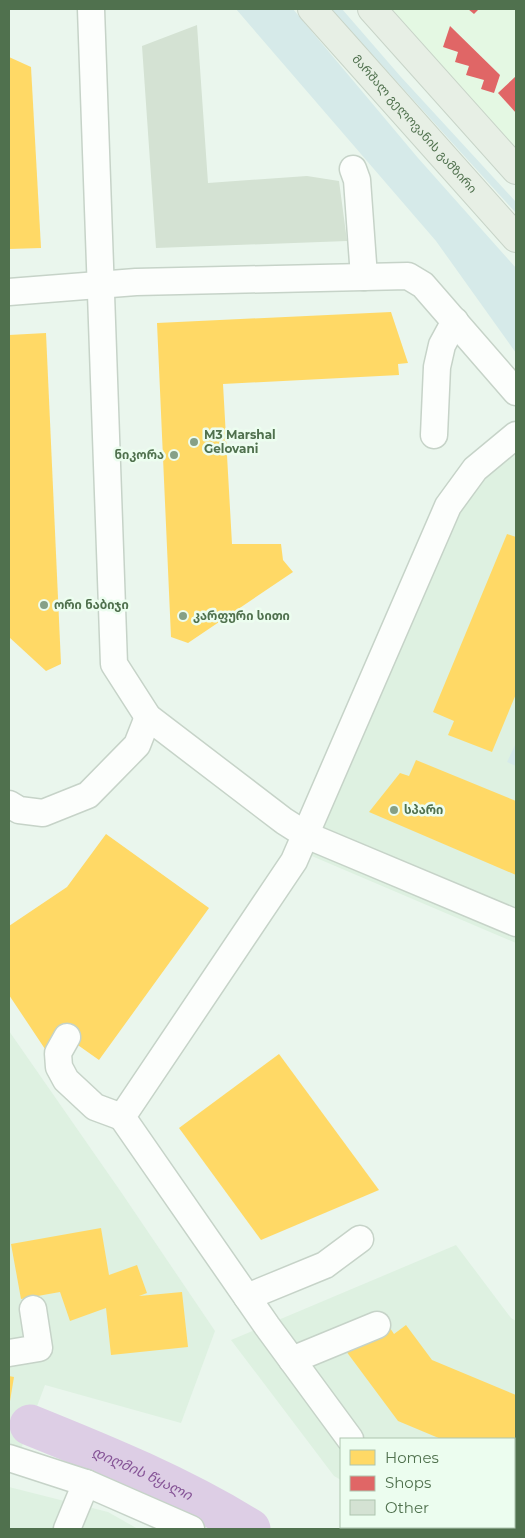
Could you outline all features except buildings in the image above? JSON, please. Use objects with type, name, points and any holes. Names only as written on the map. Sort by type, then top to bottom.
[{"type":"highway","name":"მარშალ გელოვანის გამზირი","points":[[312,9],[516,238]]},
{"type":"highway","points":[[372,9],[516,170]]},
{"type":"street","points":[[91,9],[114,664],[148,717],[272,814],[306,835],[516,923]]},
{"type":"street","points":[[352,169],[357,180],[364,277]]},
{"type":"street","points":[[9,292],[101,284],[408,276],[423,285],[516,392]]},
{"type":"street","points":[[434,435],[437,367],[442,345],[455,321]]},
{"type":"street","points":[[122,1117],[294,861],[448,506],[475,469],[516,435]]},
{"type":"street","points":[[9,804],[19,810],[44,813],[88,795],[137,745],[148,717]]},
{"type":"street","points":[[66,1037],[58,1053],[58,1067],[66,1080],[95,1107],[122,1117],[247,1298],[349,1438]]},
{"type":"street","points":[[247,1298],[325,1265],[360,1240]]},
{"type":"street","points":[[9,1353],[40,1348],[33,1309]]},
{"type":"street","points":[[292,1360],[377,1325]]},
{"type":"street","points":[[9,1458],[86,1483],[184,1527]]},
{"type":"street","points":[[67,1529],[86,1483]]},
{"type":"shaded area","points":[[236,9],[293,9],[418,158],[516,268],[516,353],[436,241]]},
{"type":"shaded area","points":[[331,9],[342,9],[401,77],[516,202],[516,213]]},
{"type":"shaded area","points":[[385,9],[516,9],[516,151]]},
{"type":"shaded area","points":[[516,428],[516,943],[293,848],[465,462],[487,441]]},
{"type":"shaded area","points":[[516,743],[516,766],[507,762]]},
{"type":"shaded area","points":[[9,1031],[215,1331],[181,1423],[45,1385],[21,1449],[9,1447]]},
{"type":"shaded area","points":[[456,1245],[511,1318],[516,1321],[516,1529],[448,1528],[515,1528],[515,1438],[340,1438],[340,1479],[334,1476],[231,1340]]},
{"type":"shaded area","points":[[9,1487],[108,1512],[138,1529],[9,1529]]},
{"type":"waterway","name":"დიღმის წყალი","points":[[30,1425],[170,1485],[250,1529]]},
{"type":"place","name":"M3 Marshal Gelovani","points":[[194,442]]},
{"type":"place","name":"ნიკორა","points":[[174,455]]},
{"type":"place","name":"ორი ნაბიჯი","points":[[44,605]]},
{"type":"place","name":"კარფური სითი","points":[[183,616]]},
{"type":"place","name":"სპარი","points":[[394,810]]}]
